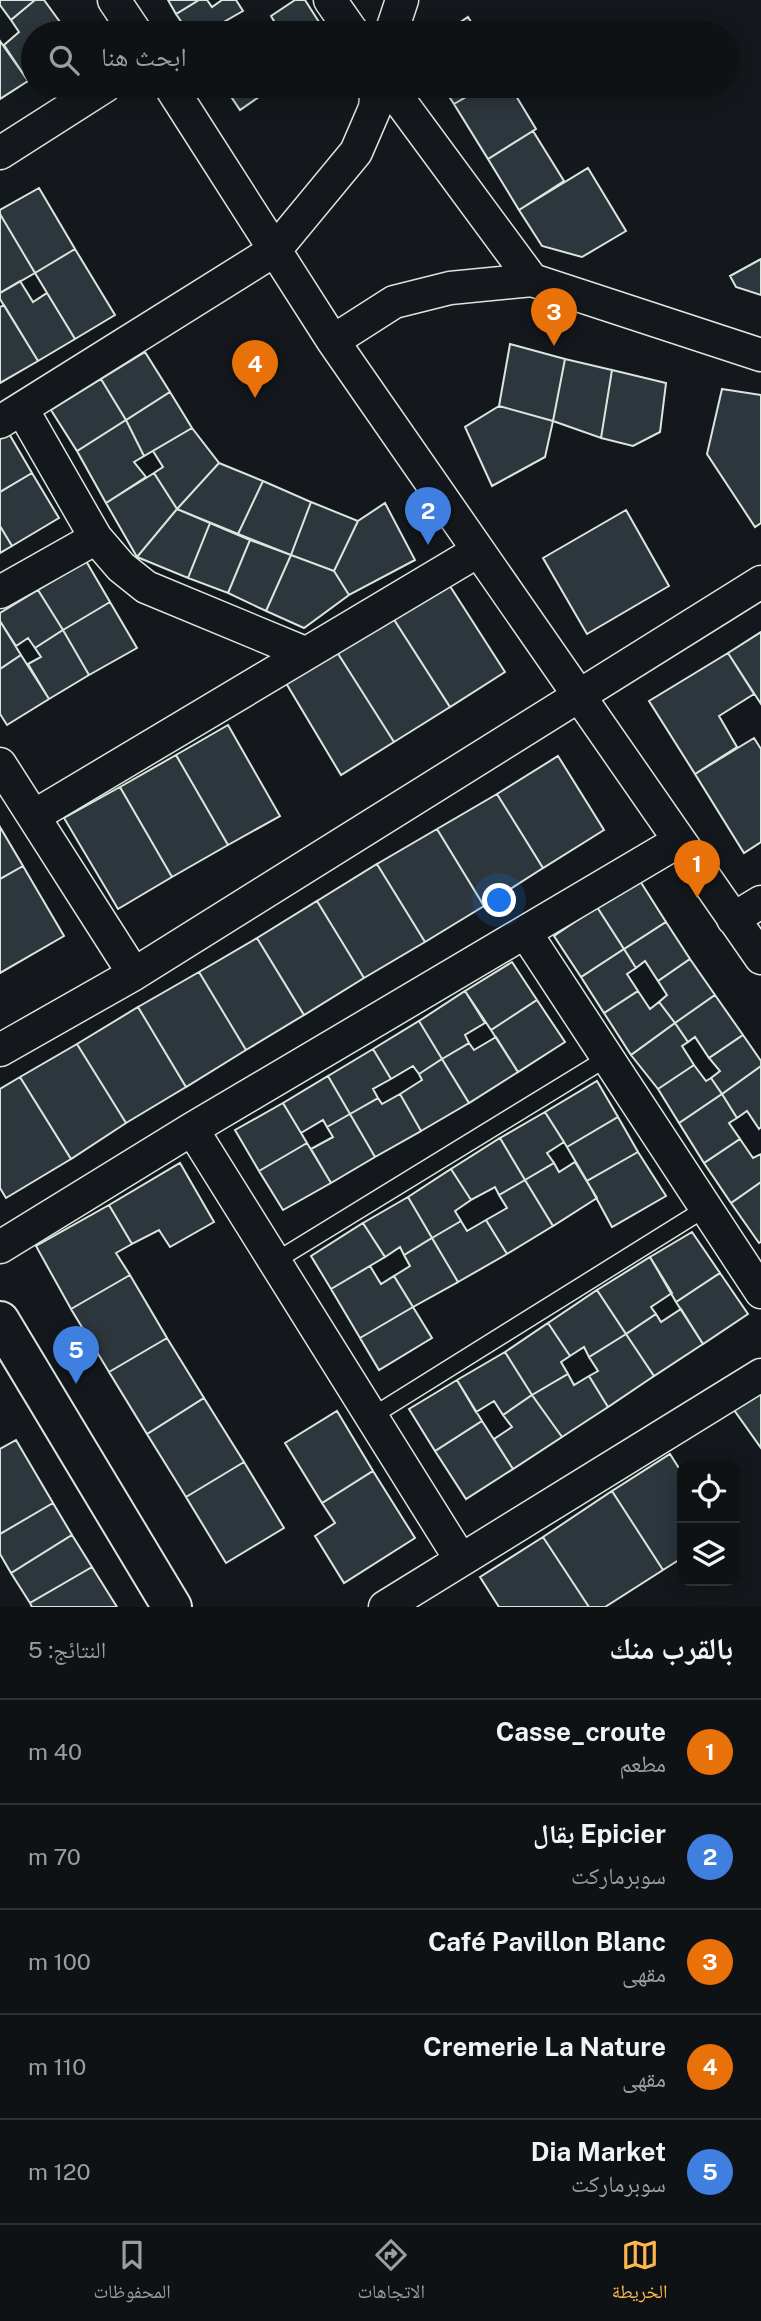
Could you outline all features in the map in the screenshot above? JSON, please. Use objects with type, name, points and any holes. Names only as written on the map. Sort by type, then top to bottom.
[{"type":"street","points":[[114,0],[128,21]]},
{"type":"street","points":[[331,0],[345,21]]},
{"type":"street","points":[[395,21],[402,0]]},
{"type":"street","points":[[0,153],[86,98]]},
{"type":"street","points":[[178,98],[333,341],[761,958]]},
{"type":"street","points":[[305,653],[146,587],[121,567],[96,538],[11,416],[275,250],[356,152],[375,108],[376,98]]},
{"type":"street","points":[[398,98],[532,280]]},
{"type":"street","points":[[333,341],[394,302],[450,288],[532,280],[761,355]]},
{"type":"street","points":[[0,592],[96,538]]},
{"type":"street","points":[[34,816],[478,551]]},
{"type":"street","points":[[0,1050],[134,974],[761,582]]},
{"type":"street","points":[[0,765],[134,974]]},
{"type":"street","points":[[0,1247],[192,1129],[679,841]]},
{"type":"street","points":[[733,919],[761,902]]},
{"type":"street","points":[[525,932],[761,1292]]},
{"type":"street","points":[[192,1129],[461,1560]]},
{"type":"street","points":[[0,1321],[172,1607]]},
{"type":"street","points":[[385,1607],[761,1375]]},
{"type":"lane","points":[[274,1262],[607,1058]]},
{"type":"lane","points":[[371,1417],[706,1208]]},
{"type":"building","points":[[0,0],[35,0],[11,20],[0,5]]},
{"type":"building","points":[[35,0],[44,0],[59,21],[21,21],[21,70],[4,45],[19,32],[11,20]]},
{"type":"building","points":[[168,0],[199,0],[176,14]]},
{"type":"building","points":[[199,0],[207,0],[212,7],[222,0],[236,0],[243,11],[226,21],[181,21],[176,14]]},
{"type":"building","points":[[295,0],[305,0],[318,21],[274,21],[271,16]]},
{"type":"building","points":[[0,41],[21,71],[21,86],[0,99]]},
{"type":"building","points":[[232,98],[258,98],[240,110]]},
{"type":"building","points":[[450,98],[464,98],[454,104]]},
{"type":"building","points":[[464,98],[517,98],[536,129],[488,159],[454,104]]},
{"type":"building","points":[[533,131],[564,181],[519,210],[488,159]]},
{"type":"building","points":[[588,168],[626,231],[582,257],[542,246],[519,210]]},
{"type":"building","points":[[39,188],[75,249],[35,273],[0,210]]},
{"type":"building","points":[[0,214],[35,273],[0,293]]},
{"type":"building","points":[[75,249],[115,315],[75,339],[35,273]]},
{"type":"building","points":[[761,259],[761,295],[736,287],[730,276]]},
{"type":"building","points":[[20,281],[33,302],[47,293],[75,339],[38,361],[0,299],[0,293]]},
{"type":"building","points":[[4,305],[38,361],[0,383],[0,307]]},
{"type":"building","points":[[510,344],[565,359],[553,421],[499,406]]},
{"type":"building","points":[[145,352],[170,392],[126,420],[101,379]]},
{"type":"building","points":[[565,359],[612,370],[601,438],[553,421]]},
{"type":"building","points":[[612,370],[666,383],[660,432],[633,446],[601,438]]},
{"type":"building","points":[[101,379],[126,420],[77,451],[51,410]]},
{"type":"building","points":[[722,389],[761,395],[761,523],[755,527],[707,454]]},
{"type":"building","points":[[170,392],[192,428],[144,456],[126,420]]},
{"type":"building","points":[[499,406],[553,421],[545,457],[492,486],[465,427]]},
{"type":"building","points":[[126,420],[144,456],[134,462],[146,477],[106,503],[77,451]]},
{"type":"building","points":[[192,428],[219,463],[177,509],[154,473],[163,467],[153,451]]},
{"type":"building","points":[[8,432],[32,473],[0,492],[0,437]]},
{"type":"building","points":[[219,463],[263,481],[238,534],[177,509]]},
{"type":"building","points":[[32,473],[59,518],[12,546],[0,526],[0,492]]},
{"type":"building","points":[[154,473],[177,509],[137,557],[106,503]]},
{"type":"building","points":[[263,481],[311,502],[291,555],[238,534]]},
{"type":"building","points":[[311,502],[358,521],[334,571],[291,555]]},
{"type":"building","points":[[385,503],[415,560],[349,595],[334,571],[358,521]]},
{"type":"building","points":[[177,509],[210,523],[188,578],[137,557]]},
{"type":"building","points":[[626,510],[669,586],[587,634],[543,558]]},
{"type":"building","points":[[210,523],[250,540],[228,593],[188,578]]},
{"type":"building","points":[[0,526],[12,546],[0,553]]},
{"type":"building","points":[[250,540],[291,555],[266,611],[228,593]]},
{"type":"building","points":[[291,555],[334,571],[349,595],[304,628],[266,611]]},
{"type":"building","points":[[86,561],[110,602],[63,630],[38,590]]},
{"type":"building","points":[[448,583],[505,672],[450,707],[393,618]]},
{"type":"building","points":[[38,590],[63,630],[35,648],[28,638],[16,646],[0,621],[0,613]]},
{"type":"building","points":[[110,602],[137,648],[89,675],[63,630]]},
{"type":"building","points":[[393,618],[450,707],[394,742],[337,652]]},
{"type":"building","points":[[0,621],[21,655],[0,669]]},
{"type":"building","points":[[63,630],[89,675],[49,699],[28,664],[41,657],[35,648]]},
{"type":"building","points":[[761,632],[761,704],[728,653]]},
{"type":"building","points":[[337,652],[394,742],[341,775],[286,683]]},
{"type":"building","points":[[728,653],[754,694],[719,716],[737,747],[695,774],[649,701]]},
{"type":"building","points":[[21,655],[49,699],[7,725],[0,714],[0,669]]},
{"type":"building","points":[[228,725],[280,816],[228,845],[176,755]]},
{"type":"building","points":[[754,738],[761,749],[761,842],[744,853],[695,774]]},
{"type":"building","points":[[176,755],[228,845],[172,877],[120,787]]},
{"type":"building","points":[[558,756],[604,830],[543,868],[497,794]]},
{"type":"building","points":[[120,787],[172,877],[118,909],[64,818]]},
{"type":"building","points":[[497,794],[543,868],[484,906],[437,829]]},
{"type":"building","points":[[0,827],[23,866],[0,879]]},
{"type":"building","points":[[437,829],[484,906],[425,942],[377,864]]},
{"type":"building","points":[[377,864],[425,942],[364,978],[317,901]]},
{"type":"building","points":[[23,866],[64,936],[0,973],[0,879]]},
{"type":"building","points":[[640,881],[666,922],[624,949],[597,907]]},
{"type":"building","points":[[317,901],[364,978],[304,1015],[257,938]]},
{"type":"building","points":[[597,907],[624,949],[581,977],[554,936]]},
{"type":"building","points":[[666,922],[690,959],[658,981],[645,961],[636,968],[624,949]]},
{"type":"building","points":[[257,938],[304,1015],[246,1050],[199,972]]},
{"type":"building","points":[[624,949],[636,968],[627,974],[638,991],[604,1013],[581,977]]},
{"type":"building","points":[[690,959],[715,995],[675,1023],[659,1002],[667,995],[658,981]]},
{"type":"building","points":[[512,962],[537,1000],[491,1030],[465,991]]},
{"type":"building","points":[[199,972],[246,1050],[186,1087],[138,1007]]},
{"type":"building","points":[[465,991],[485,1023],[465,1035],[469,1043],[442,1059],[419,1021]]},
{"type":"building","points":[[638,991],[650,1009],[659,1002],[675,1023],[631,1055],[604,1013]]},
{"type":"building","points":[[715,995],[743,1035],[709,1058],[695,1037],[688,1042],[675,1023]]},
{"type":"building","points":[[537,1000],[565,1042],[518,1072],[491,1030]]},
{"type":"building","points":[[138,1007],[186,1087],[126,1123],[77,1044]]},
{"type":"building","points":[[419,1021],[442,1059],[419,1074],[413,1066],[391,1079],[373,1049]]},
{"type":"building","points":[[675,1023],[688,1042],[682,1046],[694,1065],[658,1089],[631,1055]]},
{"type":"building","points":[[743,1035],[761,1061],[761,1066],[722,1094],[711,1078],[720,1071],[709,1058]]},
{"type":"building","points":[[496,1037],[518,1072],[469,1103],[442,1059],[469,1043],[474,1050]]},
{"type":"building","points":[[77,1044],[126,1123],[71,1159],[20,1077]]},
{"type":"building","points":[[373,1049],[391,1079],[373,1089],[378,1098],[350,1114],[328,1076]]},
{"type":"building","points":[[442,1059],[469,1103],[421,1131],[400,1094],[422,1080],[419,1074]]},
{"type":"building","points":[[694,1065],[706,1081],[711,1078],[722,1094],[679,1123],[658,1089]]},
{"type":"building","points":[[761,1066],[759,1129],[747,1111],[737,1118],[722,1094]]},
{"type":"building","points":[[328,1076],[350,1114],[327,1127],[323,1120],[301,1133],[283,1103]]},
{"type":"building","points":[[20,1077],[71,1159],[6,1198],[0,1188],[0,1089]]},
{"type":"building","points":[[597,1081],[618,1117],[567,1147],[545,1112]]},
{"type":"building","points":[[400,1094],[421,1131],[375,1157],[350,1114],[378,1098],[382,1104]]},
{"type":"building","points":[[722,1094],[737,1118],[729,1123],[740,1139],[704,1163],[679,1123]]},
{"type":"building","points":[[283,1103],[307,1143],[259,1171],[235,1130]]},
{"type":"building","points":[[545,1112],[564,1142],[547,1153],[554,1163],[525,1180],[500,1138]]},
{"type":"building","points":[[350,1114],[375,1157],[331,1183],[311,1149],[333,1137],[327,1127]]},
{"type":"building","points":[[618,1117],[638,1152],[587,1181],[567,1147]]},
{"type":"building","points":[[500,1138],[525,1180],[499,1195],[495,1187],[471,1200],[451,1169]]},
{"type":"building","points":[[740,1139],[753,1158],[761,1154],[761,1182],[731,1203],[704,1163]]},
{"type":"building","points":[[307,1143],[331,1183],[283,1210],[259,1171]]},
{"type":"building","points":[[638,1152],[666,1196],[612,1227],[587,1181]]},
{"type":"building","points":[[575,1162],[597,1198],[553,1226],[525,1180],[554,1163],[559,1172]]},
{"type":"building","points":[[180,1163],[214,1222],[170,1247],[159,1230],[132,1244],[109,1205]]},
{"type":"building","points":[[451,1169],[471,1200],[455,1211],[461,1221],[432,1238],[408,1197]]},
{"type":"building","points":[[525,1180],[553,1226],[507,1254],[486,1220],[507,1208],[499,1195]]},
{"type":"building","points":[[761,1182],[761,1242],[759,1243],[731,1203]]},
{"type":"building","points":[[408,1197],[432,1238],[404,1255],[400,1247],[385,1257],[363,1223]]},
{"type":"building","points":[[109,1205],[132,1244],[116,1253],[130,1275],[71,1309],[36,1246]]},
{"type":"building","points":[[486,1220],[507,1254],[458,1282],[432,1238],[461,1221],[467,1231]]},
{"type":"building","points":[[363,1223],[385,1257],[331,1289],[311,1256]]},
{"type":"building","points":[[692,1232],[720,1273],[676,1302],[650,1257]]},
{"type":"building","points":[[432,1238],[458,1282],[413,1307],[394,1276],[410,1266],[404,1255]]},
{"type":"building","points":[[650,1257],[672,1293],[651,1307],[656,1314],[626,1334],[597,1290]]},
{"type":"building","points":[[370,1266],[381,1284],[394,1276],[413,1307],[360,1338],[331,1289]]},
{"type":"building","points":[[720,1273],[748,1314],[703,1344],[676,1302]]},
{"type":"building","points":[[130,1275],[167,1338],[109,1372],[71,1309]]},
{"type":"building","points":[[597,1290],[626,1334],[589,1357],[584,1347],[570,1356],[548,1323]]},
{"type":"building","points":[[413,1307],[432,1338],[379,1370],[360,1338]]},
{"type":"building","points":[[681,1309],[703,1344],[654,1376],[626,1334],[656,1314],[661,1322]]},
{"type":"building","points":[[548,1323],[570,1356],[561,1362],[568,1374],[532,1395],[505,1352]]},
{"type":"building","points":[[626,1334],[654,1376],[608,1407],[589,1376],[598,1371],[589,1357]]},
{"type":"building","points":[[167,1338],[204,1398],[147,1434],[109,1372]]},
{"type":"building","points":[[505,1352],[532,1395],[503,1415],[494,1401],[476,1412],[457,1380]]},
{"type":"building","points":[[568,1374],[574,1385],[589,1376],[608,1407],[562,1437],[532,1395]]},
{"type":"building","points":[[457,1380],[482,1421],[435,1451],[409,1409]]},
{"type":"building","points":[[761,1391],[761,1448],[734,1410]]},
{"type":"building","points":[[532,1395],[562,1437],[513,1469],[494,1439],[512,1427],[503,1415]]},
{"type":"building","points":[[204,1398],[244,1462],[186,1497],[147,1434]]},
{"type":"building","points":[[337,1411],[373,1471],[322,1503],[285,1443]]},
{"type":"building","points":[[482,1421],[513,1469],[466,1499],[435,1451]]},
{"type":"building","points":[[16,1440],[53,1503],[0,1534],[0,1449]]},
{"type":"building","points":[[670,1454],[677,1465],[677,1561],[663,1570],[612,1491]]},
{"type":"building","points":[[244,1462],[284,1528],[226,1563],[186,1497]]},
{"type":"building","points":[[373,1471],[415,1538],[344,1583],[315,1536],[335,1523],[322,1503]]},
{"type":"building","points":[[612,1491],[663,1570],[605,1607],[589,1607],[543,1537]]},
{"type":"building","points":[[53,1503],[72,1535],[11,1573],[0,1554],[0,1534]]},
{"type":"building","points":[[72,1535],[92,1567],[30,1603],[11,1573]]},
{"type":"building","points":[[543,1537],[589,1607],[499,1607],[480,1577]]},
{"type":"building","points":[[92,1567],[117,1607],[32,1607],[30,1603]]},
{"type":"place","name":"Café Pavillon Blanc","points":[[554,346]]},
{"type":"place","name":"Cremerie La Nature","points":[[255,398]]},
{"type":"place","name":"Epicier بقال","points":[[428,545]]},
{"type":"place","name":"Casse_croute","points":[[697,898]]},
{"type":"place","name":"Dia Market","points":[[76,1384]]}]
